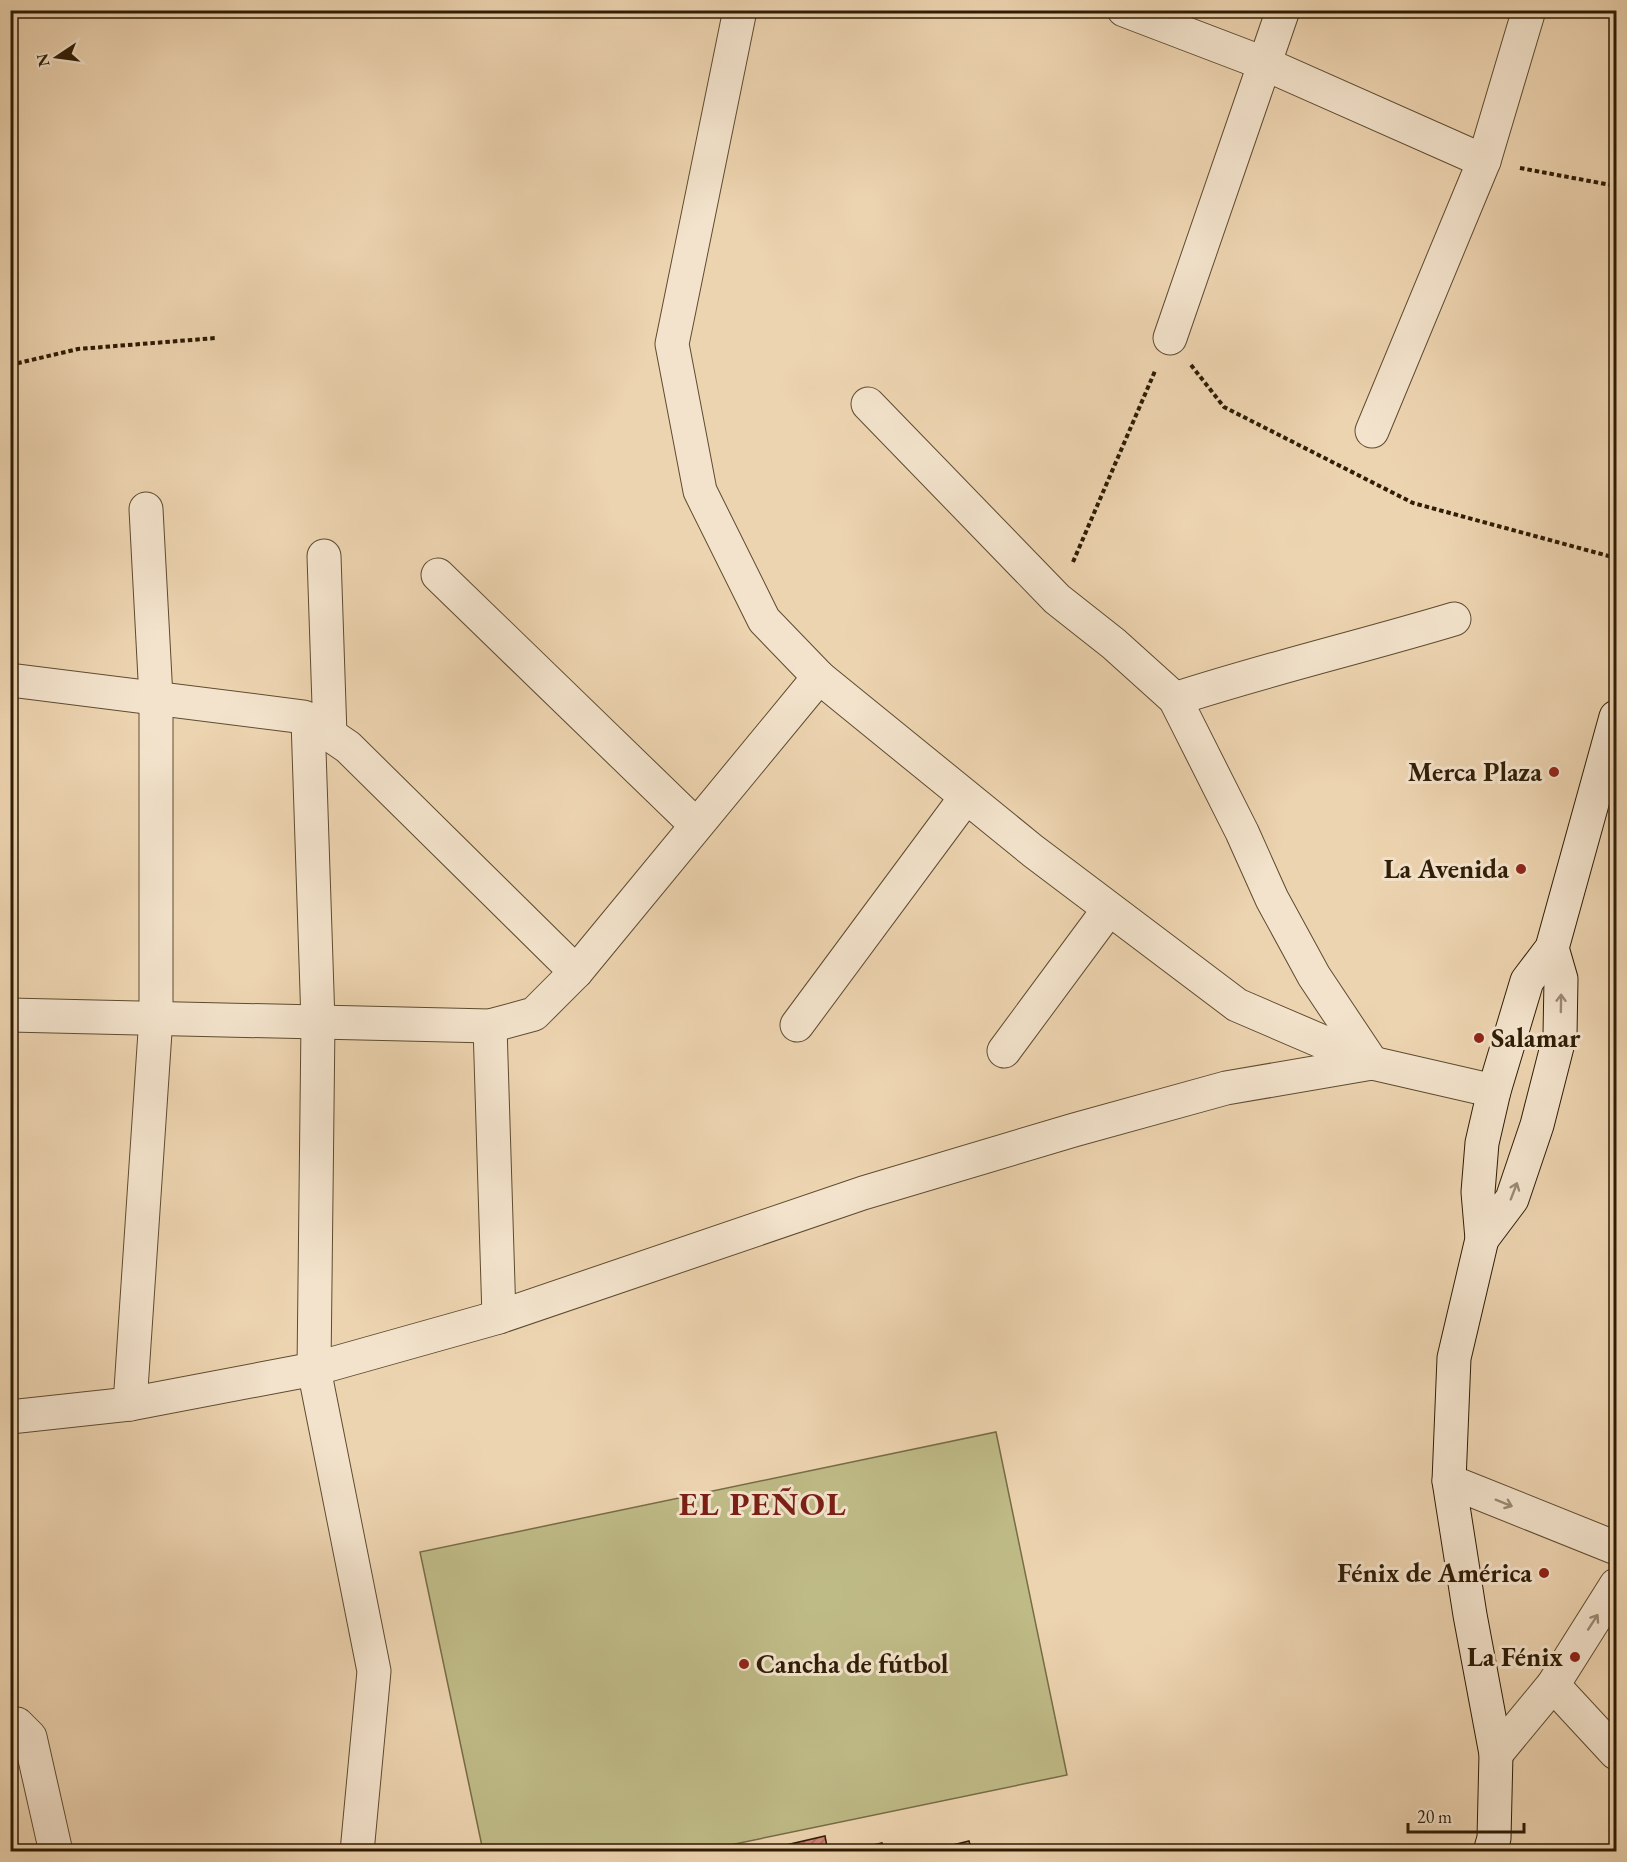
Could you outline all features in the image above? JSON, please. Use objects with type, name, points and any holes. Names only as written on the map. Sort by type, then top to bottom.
[{"type":"street","points":[[740,10],[672,344],[700,490],[764,620],[819,677],[966,797],[1237,1005],[1372,1063],[1494,1091]]},
{"type":"street","points":[[1124,10],[1263,63],[1484,161]]},
{"type":"street","points":[[1170,338],[1283,10]]},
{"type":"street","points":[[1372,431],[1484,161],[1529,10]]},
{"type":"street","points":[[868,404],[1057,599],[1114,644],[1175,699],[1277,909],[1314,976],[1372,1063]]},
{"type":"street","points":[[130,1404],[156,1017],[156,698],[146,509]]},
{"type":"street","points":[[324,556],[319,727],[314,1369],[374,1671],[357,1851]]},
{"type":"street","points":[[438,575],[696,825]]},
{"type":"street","points":[[1175,699],[1261,671],[1343,652],[1454,619]]},
{"type":"street","points":[[10,1015],[490,1026],[534,1014],[576,972],[819,677]]},
{"type":"street","points":[[10,680],[303,717],[348,747],[576,972]]},
{"type":"street","points":[[1490,1851],[1494,1838],[1496,1754],[1470,1615],[1449,1481],[1454,1358],[1482,1239],[1478,1192],[1482,1143],[1494,1091],[1527,981],[1552,948],[1617,717]]},
{"type":"street","points":[[797,1025],[966,797]]},
{"type":"street","points":[[1004,1050],[1109,909]]},
{"type":"street","points":[[1482,1239],[1512,1199],[1537,1125],[1560,1035],[1561,979],[1552,948]]},
{"type":"street","points":[[490,1026],[499,1317]]},
{"type":"street","points":[[10,1417],[130,1404],[314,1369],[499,1317],[863,1193],[1074,1130],[1226,1088],[1372,1063]]},
{"type":"street","points":[[1449,1481],[1617,1548]]},
{"type":"street","points":[[1496,1754],[1552,1685],[1617,1585]]},
{"type":"street","points":[[1552,1685],[1617,1753]]},
{"type":"street","points":[[10,1723],[17,1724],[30,1737],[56,1851]]},
{"type":"path","points":[[1484,161],[1617,186]]},
{"type":"path","points":[[10,365],[78,349],[216,338]]},
{"type":"path","points":[[1057,599],[1170,338],[1224,407],[1413,503],[1617,558]]},
{"type":"shaded area","name":"Cancha de fútbol","points":[[996,1432],[1067,1775],[701,1851],[483,1851],[420,1552]]},
{"type":"building","points":[[825,1836],[828,1852],[756,1852]]},
{"type":"building","points":[[969,1841],[972,1852],[925,1852]]},
{"type":"building","points":[[882,1843],[885,1852],[845,1852]]},
{"type":"place","name":"Merca Plaza","points":[[1554,772]]},
{"type":"place","name":"La Avenida","points":[[1521,869]]},
{"type":"place","name":"Salamar","points":[[1479,1038]]},
{"type":"place","name":"Fénix de América","points":[[1544,1573]]},
{"type":"place","name":"La Fénix","points":[[1575,1657]]},
{"type":"place","name":"Cancha de fútbol","points":[[744,1664]]},
{"type":"district","name":"EL PEÑOL","points":[[763,1503]]}]
